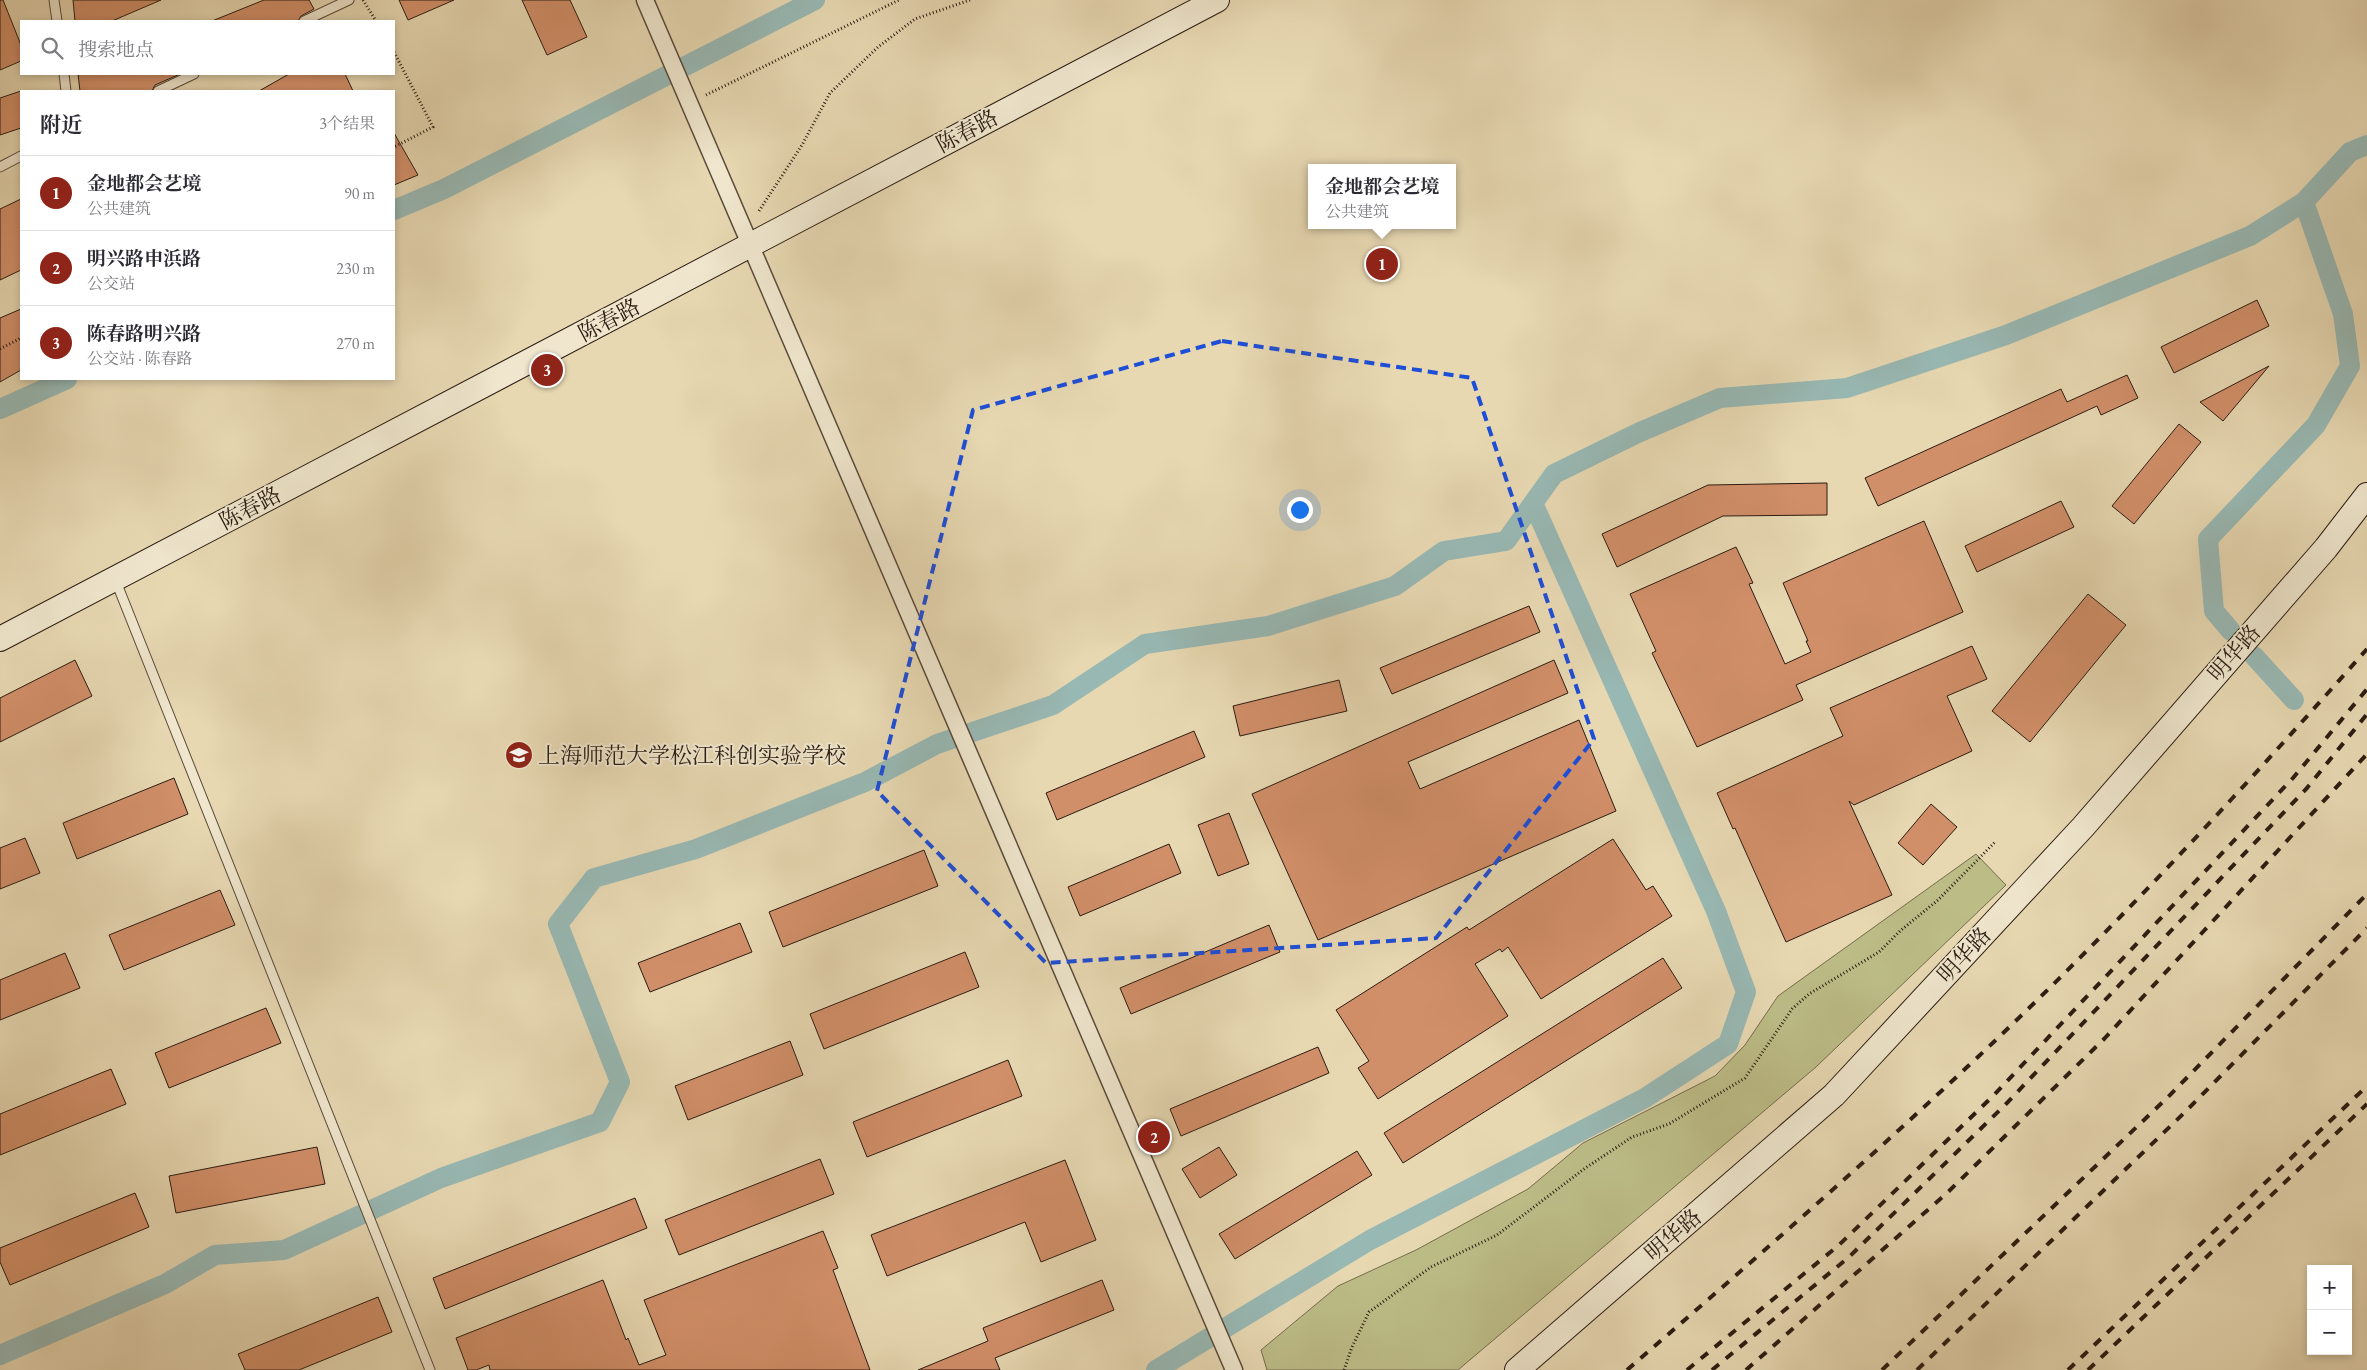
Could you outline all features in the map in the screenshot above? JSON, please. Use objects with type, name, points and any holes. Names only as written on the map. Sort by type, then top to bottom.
[{"type":"street","points":[[645,0],[1234,1370]]},
{"type":"street","name":"陈春路","points":[[0,639],[1217,0]]},
{"type":"street","name":"明华路","points":[[1517,1370],[1834,1095],[2083,827],[2326,548],[2367,495]]},
{"type":"lane","points":[[54,0],[56,20]]},
{"type":"lane","points":[[306,20],[349,0]]},
{"type":"lane","points":[[64,75],[66,90]]},
{"type":"lane","points":[[160,90],[192,75]]},
{"type":"lane","points":[[0,166],[20,156]]},
{"type":"lane","points":[[114,579],[430,1370]]},
{"type":"path","points":[[363,0],[375,20]]},
{"type":"path","points":[[706,95],[899,0]]},
{"type":"path","points":[[760,211],[802,145],[830,94],[878,47],[915,19],[970,0]]},
{"type":"path","points":[[395,54],[433,127],[395,146]]},
{"type":"path","points":[[0,349],[20,339]]},
{"type":"path","points":[[1344,1370],[1352,1346],[1369,1312],[1431,1267],[1497,1236],[1584,1169],[1632,1137],[1669,1124],[1745,1078],[1792,1009],[1809,994],[1879,952],[1900,931],[1938,900],[1996,841]]},
{"type":"highlighted area","points":[[1222,341],[1472,378],[1594,739],[1436,938],[1046,963],[877,791],[973,410]]},
{"type":"green space","points":[[1976,854],[2006,885],[1816,1067],[1458,1370],[1267,1370],[1261,1350],[1338,1286],[1416,1250],[1528,1189],[1583,1143],[1715,1076],[1745,1045],[1778,996]]},
{"type":"building","points":[[0,0],[3,0],[20,42],[20,61],[0,70]]},
{"type":"building","points":[[73,0],[161,0],[114,20],[75,20]]},
{"type":"building","points":[[264,0],[309,0],[314,9],[301,16],[299,20],[214,20]]},
{"type":"building","points":[[399,0],[454,0],[408,20]]},
{"type":"building","points":[[522,0],[570,0],[587,37],[547,55]]},
{"type":"building","points":[[78,75],[178,75],[155,85],[152,90],[80,90]]},
{"type":"building","points":[[287,75],[345,75],[353,90],[261,90]]},
{"type":"building","points":[[20,91],[20,128],[0,135],[0,98]]},
{"type":"building","points":[[395,135],[418,175],[395,185]]},
{"type":"building","points":[[20,199],[20,270],[0,280],[0,209]]},
{"type":"building","points":[[2257,300],[2269,326],[2174,373],[2161,347]]},
{"type":"building","points":[[20,309],[20,371],[0,382],[0,318]]},
{"type":"building","points":[[2269,366],[2223,421],[2200,402]]},
{"type":"building","points":[[2127,375],[2138,398],[2101,415],[2097,406],[1878,506],[1865,478],[2061,389],[2067,402]]},
{"type":"building","points":[[2179,424],[2201,442],[2134,524],[2112,506]]},
{"type":"building","points":[[1827,483],[1827,515],[1723,516],[1617,567],[1602,534],[1708,485]]},
{"type":"building","points":[[2061,501],[2074,527],[1977,572],[1965,546]]},
{"type":"building","points":[[1924,521],[1963,612],[1796,685],[1803,700],[1697,747],[1652,653],[1656,651],[1630,594],[1736,547],[1753,583],[1749,584],[1785,664],[1811,652],[1783,583]]},
{"type":"building","points":[[2088,594],[2126,625],[2030,742],[1992,711]]},
{"type":"building","points":[[1529,606],[1540,632],[1392,694],[1380,668]]},
{"type":"building","points":[[1972,646],[1987,679],[1947,696],[1972,751],[1854,805],[1849,801],[1892,895],[1786,942],[1735,828],[1733,829],[1717,793],[1843,736],[1830,708]]},
{"type":"building","points":[[75,660],[92,696],[0,742],[0,698]]},
{"type":"building","points":[[1554,660],[1568,693],[1408,762],[1420,789],[1579,720],[1616,811],[1318,940],[1252,794]]},
{"type":"building","points":[[1339,680],[1347,711],[1240,736],[1233,706]]},
{"type":"building","points":[[1194,731],[1205,757],[1057,820],[1046,793]]},
{"type":"building","points":[[174,778],[188,814],[77,859],[63,823]]},
{"type":"building","points":[[1931,804],[1957,827],[1923,865],[1898,843]]},
{"type":"building","points":[[1229,813],[1249,864],[1218,876],[1198,825]]},
{"type":"building","points":[[25,838],[40,873],[0,889],[0,848]]},
{"type":"building","points":[[1613,839],[1646,890],[1653,886],[1672,916],[1541,999],[1508,947],[1502,952],[1500,949],[1475,964],[1508,1016],[1378,1099],[1358,1068],[1369,1061],[1336,1010],[1467,927],[1469,930]]},
{"type":"building","points":[[1169,844],[1181,873],[1080,916],[1068,887]]},
{"type":"building","points":[[924,850],[938,886],[783,947],[769,912]]},
{"type":"building","points":[[220,890],[235,925],[124,970],[109,935]]},
{"type":"building","points":[[740,923],[752,952],[650,992],[638,963]]},
{"type":"building","points":[[1269,925],[1280,952],[1131,1014],[1120,988]]},
{"type":"building","points":[[965,952],[979,987],[824,1049],[810,1014]]},
{"type":"building","points":[[65,953],[80,988],[0,1020],[0,980]]},
{"type":"building","points":[[1663,958],[1682,988],[1403,1163],[1384,1133]]},
{"type":"building","points":[[266,1008],[281,1043],[169,1088],[155,1053]]},
{"type":"building","points":[[790,1041],[803,1075],[688,1120],[675,1086]]},
{"type":"building","points":[[1318,1047],[1329,1073],[1181,1136],[1170,1109]]},
{"type":"building","points":[[1008,1060],[1022,1096],[867,1157],[853,1122]]},
{"type":"building","points":[[111,1069],[126,1104],[0,1155],[0,1114]]},
{"type":"building","points":[[317,1147],[325,1184],[176,1213],[169,1176]]},
{"type":"building","points":[[1219,1147],[1237,1175],[1200,1198],[1182,1169]]},
{"type":"building","points":[[1357,1151],[1372,1175],[1235,1259],[1219,1234]]},
{"type":"building","points":[[820,1159],[834,1194],[679,1255],[665,1220]]},
{"type":"building","points":[[1065,1160],[1096,1240],[1041,1262],[1025,1222],[887,1276],[871,1235]]},
{"type":"building","points":[[135,1193],[149,1227],[10,1285],[0,1262],[0,1248]]},
{"type":"building","points":[[635,1198],[647,1228],[445,1309],[433,1278]]},
{"type":"building","points":[[823,1231],[838,1268],[833,1270],[870,1370],[490,1370],[489,1365],[476,1370],[468,1370],[456,1338],[603,1280],[626,1340],[628,1338],[639,1365],[666,1355],[644,1300]]},
{"type":"building","points":[[1102,1280],[1114,1310],[995,1358],[1000,1370],[918,1370],[988,1341],[983,1328]]},
{"type":"building","points":[[378,1297],[392,1332],[299,1370],[245,1370],[238,1354]]},
{"type":"waterway","points":[[395,210],[444,189],[815,0]]},
{"type":"waterway","points":[[0,1355],[165,1284],[215,1255],[284,1250],[441,1178],[600,1122],[620,1082],[558,924],[594,878],[696,849],[865,782],[937,744],[1053,705],[1145,644],[1268,626],[1395,586],[1444,551],[1506,541],[1554,474],[1640,432],[1720,398],[1847,388],[2006,335],[2250,236],[2304,202],[2350,152],[2367,145]]},
{"type":"waterway","points":[[2231,631],[2214,611],[2208,539],[2316,425],[2350,366],[2343,314],[2304,202]]},
{"type":"waterway","points":[[0,409],[65,380]]},
{"type":"waterway","points":[[1156,1370],[1370,1240],[1645,1098],[1728,1044],[1746,992],[1716,911],[1533,503]]},
{"type":"waterway","points":[[2254,656],[2294,700]]},
{"type":"railway","points":[[1627,1370],[1849,1175],[2031,1007],[2178,856],[2367,649]]},
{"type":"railway","points":[[1687,1370],[1839,1245],[1994,1095],[2293,778],[2367,689]]},
{"type":"railway","points":[[1712,1370],[1849,1257],[2004,1106],[2307,788],[2367,714]]},
{"type":"railway","points":[[1746,1370],[1947,1193],[2105,1038],[2367,754]]},
{"type":"railway","points":[[1882,1370],[2167,1098],[2367,894]]},
{"type":"railway","points":[[1917,1370],[2183,1114],[2367,928]]},
{"type":"railway","points":[[2068,1370],[2367,1086]]},
{"type":"railway","points":[[2088,1370],[2367,1104]]},
{"type":"place","name":"金地都会艺境","points":[[1382,264]]},
{"type":"place","name":"陈春路明兴路","points":[[547,370]]},
{"type":"place","name":"上海师范大学松江科创实验学校","points":[[519,755]]},
{"type":"place","name":"明兴路申浜路","points":[[1154,1137]]}]
